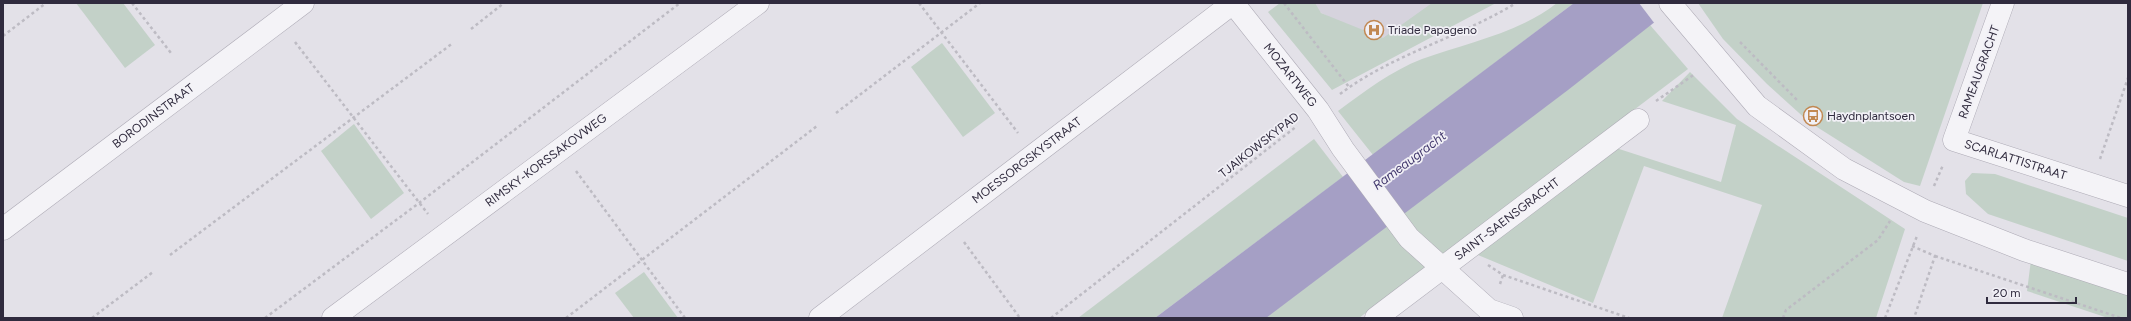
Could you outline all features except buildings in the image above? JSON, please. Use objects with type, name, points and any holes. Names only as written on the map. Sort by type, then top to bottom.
[{"type":"street","name":"BORODINSTRAAT","points":[[3,229],[303,3]]},
{"type":"street","name":"RIMSKY-KORSSAKOVWEG","points":[[333,318],[758,3]]},
{"type":"street","name":"MOZARTWEG","points":[[1233,3],[1318,110],[1343,149],[1409,238],[1441,267]]},
{"type":"street","name":"MOESSORGSKYSTRAAT","points":[[820,318],[1035,156],[1233,3]]},
{"type":"street","points":[[1670,3],[1702,43],[1757,106],[1817,152],[1884,192],[1924,211],[2024,250],[2128,284]]},
{"type":"street","name":"RAMEAUGRACHT","points":[[1954,140],[2003,3]]},
{"type":"street","name":"SAINT-SAENSGRACHT","points":[[1376,318],[1441,267],[1638,120]]},
{"type":"street","name":"SCARLATTISTRAAT","points":[[1954,140],[2128,196]]},
{"type":"street","points":[[1441,267],[1489,310],[1512,318]]},
{"type":"path","points":[[3,36],[46,3]]},
{"type":"path","points":[[132,3],[171,53]]},
{"type":"path","points":[[471,29],[504,3]]},
{"type":"path","points":[[265,318],[420,203],[680,3]]},
{"type":"path","points":[[919,3],[1035,156]]},
{"type":"path","points":[[836,113],[980,3]]},
{"type":"path","points":[[1284,3],[1349,87]]},
{"type":"path","name":"TJAIKOWSKYPAD","points":[[1051,318],[1349,87],[1376,70],[1410,53],[1459,33],[1516,3]]},
{"type":"path","points":[[279,21],[444,235]]},
{"type":"path","points":[[1736,37],[1802,105]]},
{"type":"path","points":[[170,255],[453,43]]},
{"type":"path","points":[[2092,185],[2128,78]]},
{"type":"path","points":[[566,318],[817,126]]},
{"type":"path","name":"SCARLATTISTRAAT","points":[[1924,211],[1954,140]]},
{"type":"path","points":[[560,150],[686,318]]},
{"type":"path","points":[[1884,318],[1924,211]]},
{"type":"path","points":[[1783,318],[1786,310],[1878,240],[1892,218]]},
{"type":"path","points":[[948,221],[1020,318]]},
{"type":"path","points":[[1912,246],[1935,256],[2121,318]]},
{"type":"path","points":[[1464,250],[1503,275],[1629,318]]},
{"type":"path","points":[[1914,318],[1935,256]]},
{"type":"path","points":[[92,318],[153,272]]},
{"type":"shaded area","points":[[76,3],[123,3],[155,45],[125,68]]},
{"type":"shaded area","points":[[1280,3],[1315,3],[1321,13],[1383,38],[1432,3],[1496,3],[1332,90],[1268,12]]},
{"type":"shaded area","name":"Triade Papageno","points":[[1304,3],[1439,3],[1380,46]]},
{"type":"shaded area","points":[[1557,3],[1574,3],[1373,155],[1338,111],[1378,82],[1400,69],[1422,59],[1509,30],[1542,13]]},
{"type":"shaded area","points":[[1698,3],[1983,3],[1920,186],[1904,182],[1809,122],[1767,84],[1723,39]]},
{"type":"shaded area","points":[[1650,25],[1688,69],[1359,318],[1265,318]]},
{"type":"shaded area","points":[[942,43],[995,113],[963,137],[911,67]]},
{"type":"shaded area","points":[[1690,72],[1737,119],[1905,229],[1876,318],[1722,318],[1762,205],[1644,166],[1593,303],[1478,255],[1613,147],[1721,182],[1736,125],[1662,101]]},
{"type":"shaded area","points":[[354,124],[404,193],[371,219],[321,151]]},
{"type":"shaded area","points":[[1314,139],[1343,177],[1155,318],[1078,318]]},
{"type":"shaded area","points":[[1972,173],[1995,174],[2128,218],[2128,261],[1988,214],[1966,194],[1965,181]]},
{"type":"shaded area","points":[[2031,260],[2128,294],[2128,318],[2108,318],[2027,291]]},
{"type":"shaded area","points":[[644,272],[678,318],[634,318],[615,293]]},
{"type":"water","name":"Rameaugracht","points":[[1574,3],[1679,3],[1568,90],[1266,318],[1155,318]]},
{"type":"pier","points":[[1639,3],[1681,3],[1655,24]]},
{"type":"place","name":"Triade Papageno","points":[[1374,30]]},
{"type":"place","name":"Haydnplantsoen","points":[[1813,116]]}]
